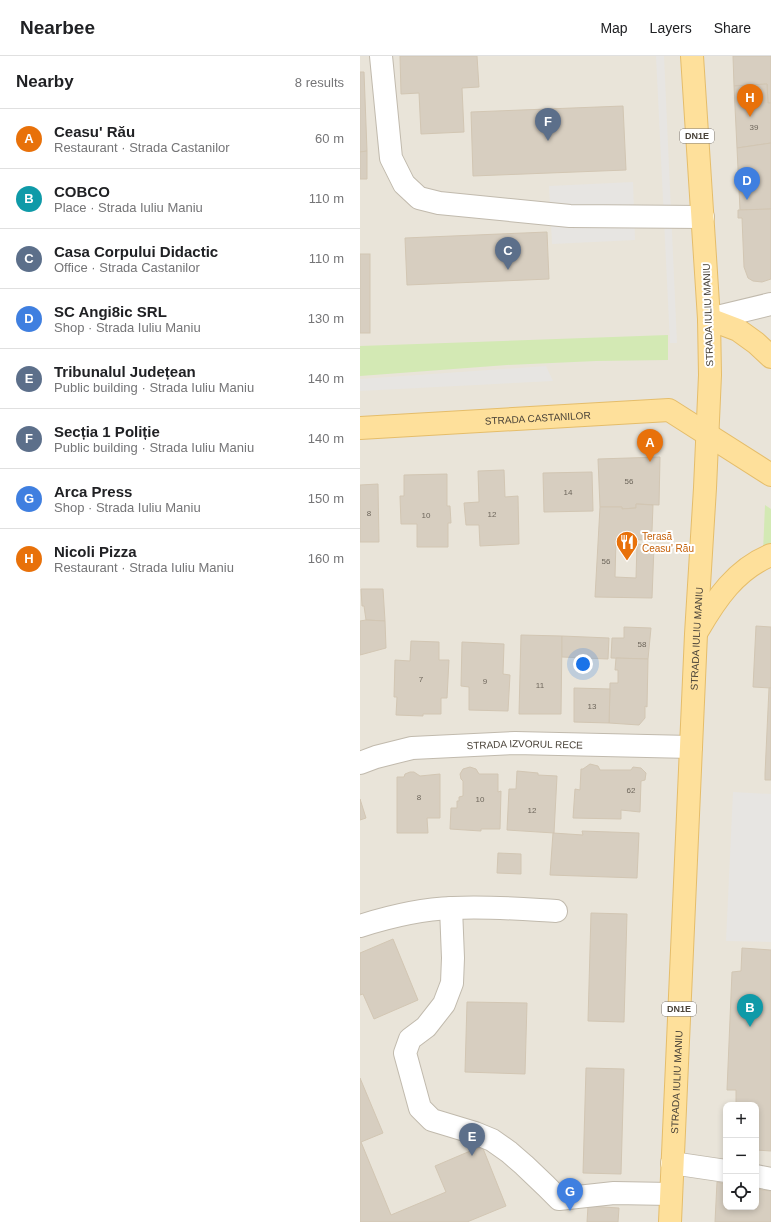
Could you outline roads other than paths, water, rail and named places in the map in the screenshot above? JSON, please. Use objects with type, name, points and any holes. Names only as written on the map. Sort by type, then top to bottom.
[{"type":"main road","name":"STRADA IULIU MANIU","points":[[670,1222],[696,634],[708,435],[710,375],[709,319],[692,56]]},
{"type":"main road","points":[[709,319],[738,330],[756,343],[771,357]]},
{"type":"main road","name":"STRADA CASTANILOR","points":[[360,428],[669,410],[771,475]]},
{"type":"main road","points":[[696,634],[711,607],[728,585],[760,560],[771,555]]},
{"type":"street","points":[[381,56],[391,158],[404,184],[419,198],[439,203],[570,216],[703,217]]},
{"type":"street","points":[[709,319],[771,304]]},
{"type":"street","name":"STRADA IZVORUL RECE","points":[[360,763],[376,757],[412,748],[515,743],[691,747]]},
{"type":"street","points":[[360,926],[405,914],[451,908],[487,907],[556,911]]},
{"type":"street","points":[[451,908],[453,958],[452,983],[444,1004],[426,1027],[410,1039],[405,1053],[420,1108],[432,1120],[476,1133],[492,1140],[524,1165],[559,1199],[614,1193],[671,1194]]},
{"type":"street","points":[[672,1163],[723,1171]]},
{"type":"street","points":[[759,1177],[771,1179]]},
{"type":"place","name":"Nicoli Pizza","points":[[750,117]]},
{"type":"place","name":"Secția 1 Poliție","points":[[548,141]]},
{"type":"place","name":"SC Angi8ic SRL","points":[[747,200]]},
{"type":"place","name":"Casa Corpului Didactic","points":[[508,270]]},
{"type":"place","name":"Ceasu' Rău","points":[[650,462]]},
{"type":"place","name":"Terasă Ceasu' Rău","points":[[627,562]]},
{"type":"place","name":"COBCO","points":[[750,1027]]},
{"type":"place","name":"Tribunalul Județean","points":[[472,1156]]},
{"type":"place","name":"Arca Press","points":[[570,1211]]}]
